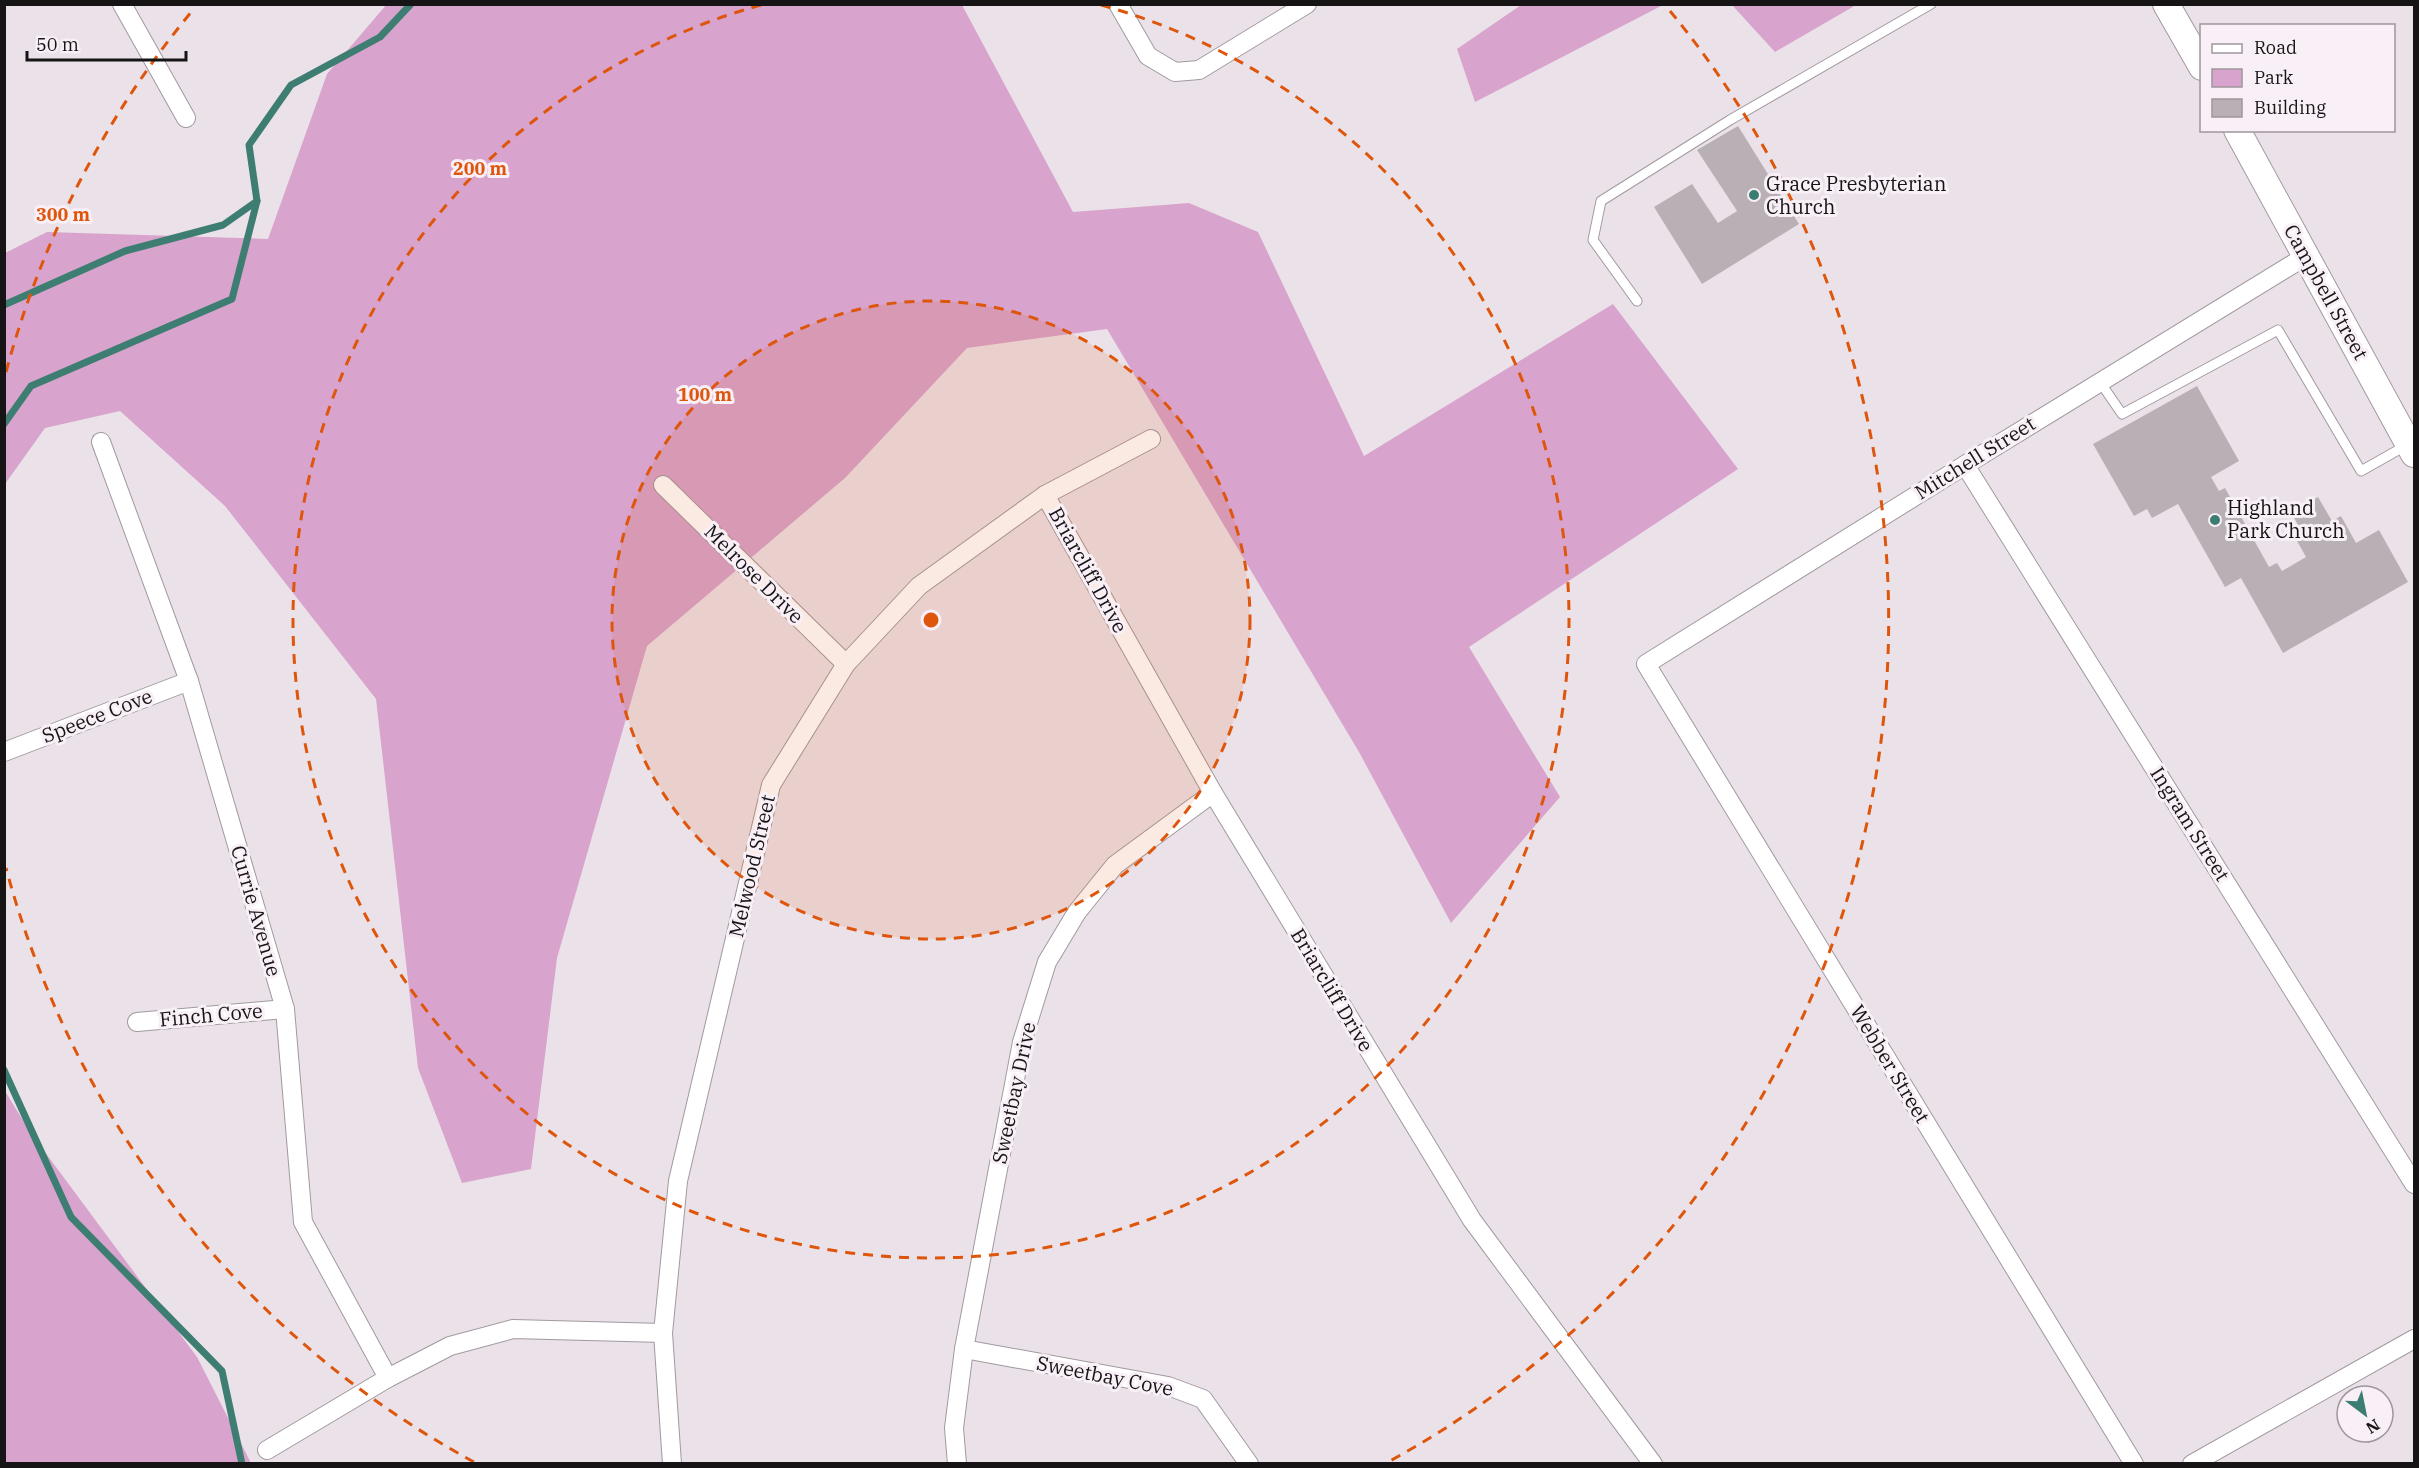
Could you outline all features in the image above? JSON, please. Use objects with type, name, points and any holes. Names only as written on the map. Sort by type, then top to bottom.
[{"type":"main road","points":[[2166,4],[2200,64]]},
{"type":"main road","name":"Campbell Street","points":[[2238,132],[2412,449]]},
{"type":"street","points":[[122,4],[186,118]]},
{"type":"street","points":[[1118,4],[1148,56],[1175,72],[1199,70],[1307,4]]},
{"type":"street","name":"Mitchell Street","points":[[1646,664],[2306,256]]},
{"type":"street","name":"Melwood Street","points":[[672,1464],[663,1333],[678,1181],[771,785],[846,664],[920,586],[1045,495],[1151,439]]},
{"type":"street","name":"Currie Avenue","points":[[101,442],[189,681],[285,1009],[303,1222],[388,1378]]},
{"type":"street","name":"Ingram Street","points":[[1965,465],[2415,1184]]},
{"type":"street","name":"Melrose Drive","points":[[663,485],[846,664]]},
{"type":"street","name":"Briarcliff Drive","points":[[1045,495],[1214,793],[1472,1220],[1653,1464]]},
{"type":"street","name":"Webber Street","points":[[1646,664],[2134,1464]]},
{"type":"street","name":"Speece Cove","points":[[4,752],[189,681]]},
{"type":"street","name":"Sweetbay Drive","points":[[957,1464],[954,1428],[964,1349],[1022,1042],[1047,962],[1077,912],[1115,865],[1214,793]]},
{"type":"street","name":"Finch Cove","points":[[137,1022],[285,1009]]},
{"type":"street","points":[[267,1450],[388,1378],[450,1346],[513,1329],[663,1333]]},
{"type":"street","points":[[2192,1464],[2415,1339]]},
{"type":"street","name":"Sweetbay Cove","points":[[964,1349],[1168,1386],[1203,1399],[1249,1464]]},
{"type":"lane","points":[[1637,301],[1593,240],[1601,201],[1730,120],[1931,4]]},
{"type":"lane","points":[[2100,382],[2122,414],[2278,330],[2361,471],[2412,449]]},
{"type":"green space","points":[[387,4],[962,5],[1073,212],[1189,203],[1258,232],[1364,456],[1613,304],[1738,469],[1469,647],[1560,797],[1451,923],[1359,752],[1107,329],[967,348],[845,478],[647,646],[557,958],[531,1169],[462,1183],[418,1068],[376,699],[225,506],[120,411],[45,428],[5,484],[5,253],[47,232],[268,239],[327,74]]},
{"type":"green space","points":[[1521,5],[1663,5],[1475,102],[1457,49]]},
{"type":"green space","points":[[1732,5],[1856,5],[1775,52]]},
{"type":"green space","points":[[5,1091],[30,1132],[197,1357],[251,1463],[5,1463]]},
{"type":"building","name":"Grace Presbyterian Church","points":[[1738,126],[1799,224],[1702,284],[1654,207],[1692,184],[1718,223],[1737,211],[1697,150]]},
{"type":"building","name":"Highland Park Church","points":[[2197,386],[2239,461],[2211,477],[2219,491],[2225,488],[2269,567],[2277,563],[2282,571],[2306,557],[2297,541],[2304,536],[2291,512],[2318,497],[2332,521],[2341,516],[2356,543],[2379,530],[2408,582],[2283,653],[2241,578],[2225,587],[2178,504],[2152,518],[2147,509],[2134,516],[2093,444]]},
{"type":"waterway","points":[[4,305],[125,251],[223,225],[257,201],[249,145],[291,85],[380,37],[411,4]]},
{"type":"waterway","points":[[4,424],[31,386],[232,299],[257,201]]},
{"type":"waterway","points":[[4,1070],[71,1217],[222,1371],[242,1464]]},
{"type":"place","name":"Grace Presbyterian Church","points":[[1754,195]]},
{"type":"place","name":"Highland Park Church","points":[[2215,520]]}]
